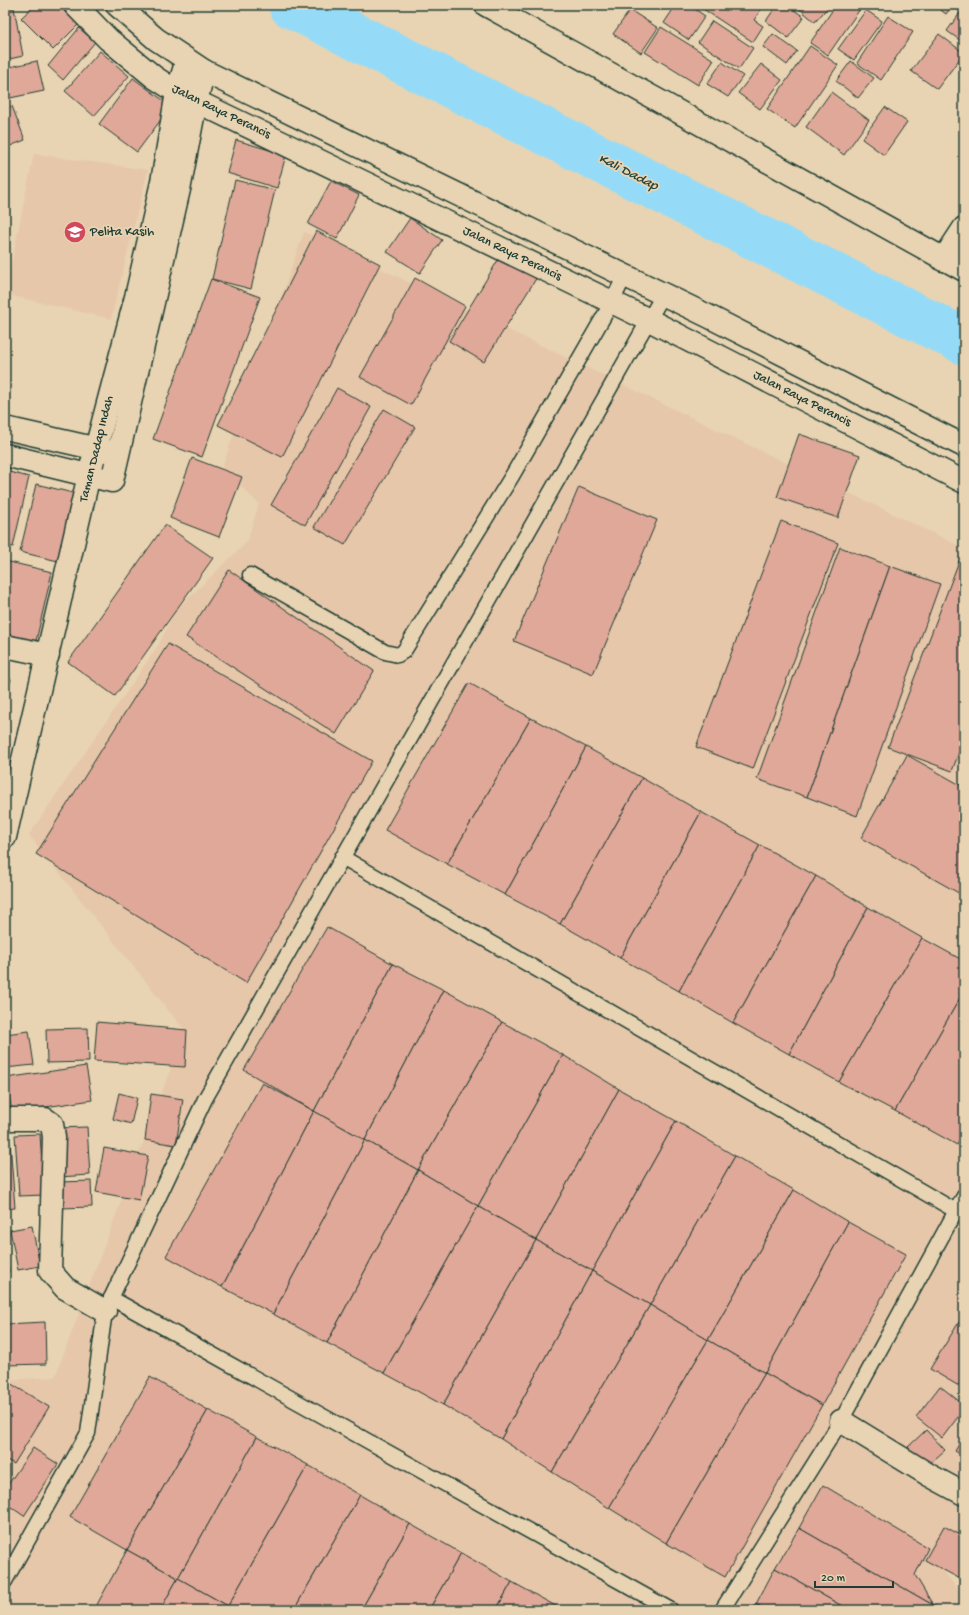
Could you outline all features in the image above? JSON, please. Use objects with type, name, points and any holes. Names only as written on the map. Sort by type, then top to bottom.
[{"type":"street","name":"Jalan Raya Perancis","points":[[76,5],[108,39],[154,77],[187,97],[649,320],[964,482]]},
{"type":"street","points":[[117,5],[156,39],[195,65],[625,275],[964,446]]},
{"type":"street","points":[[486,5],[943,260],[964,270]]},
{"type":"street","name":"Taman Dadap Indah","points":[[89,475],[112,481],[187,97],[195,65]]},
{"type":"street","name":"Taman Dadap Indah","points":[[5,837],[89,475],[136,296],[171,183]]},
{"type":"street","points":[[943,260],[964,228]]},
{"type":"street","points":[[5,428],[118,454]]},
{"type":"street","points":[[5,455],[89,475]]},
{"type":"street","points":[[5,646],[48,655]]},
{"type":"street","points":[[5,1119],[45,1119],[52,1124],[54,1137],[50,1270],[65,1288],[108,1305]]},
{"type":"street","points":[[841,1421],[964,1494]]},
{"type":"lane","points":[[250,575],[385,652],[398,655],[404,651],[512,476],[612,302],[625,275]]},
{"type":"lane","points":[[5,1581],[32,1536],[88,1433],[108,1305],[205,1098],[663,295]]},
{"type":"lane","points":[[342,857],[956,1211]]},
{"type":"lane","points":[[722,1610],[841,1421],[964,1196]]},
{"type":"lane","points":[[108,1305],[671,1610]]},
{"type":"shaded area","name":"Pelita Kasih","points":[[34,154],[148,170],[111,319],[5,294]]},
{"type":"shaded area","points":[[304,232],[964,548],[964,764],[945,817],[964,827],[964,1559],[941,1568],[964,1597],[964,1604],[961,1610],[5,1610],[5,1380],[55,1377],[185,1031],[29,835],[159,644],[175,611],[247,542],[259,504],[222,468]]},
{"type":"building","points":[[35,5],[58,5],[78,25],[53,50],[21,18]]},
{"type":"building","points":[[676,5],[689,5],[705,16],[689,40],[664,23]]},
{"type":"building","points":[[697,5],[764,5],[754,20],[763,26],[753,42]]},
{"type":"building","points":[[777,5],[787,5],[804,17],[788,38],[766,21]]},
{"type":"building","points":[[795,5],[830,5],[815,22]]},
{"type":"building","points":[[836,5],[855,5],[860,9],[828,55],[810,43]]},
{"type":"building","points":[[934,5],[953,5],[946,14]]},
{"type":"building","points":[[14,8],[23,56],[5,60],[5,10]]},
{"type":"building","points":[[630,10],[658,28],[641,53],[613,34]]},
{"type":"building","points":[[866,10],[882,21],[854,60],[838,49]]},
{"type":"building","points":[[960,13],[964,16],[964,43],[947,31]]},
{"type":"building","points":[[888,16],[913,32],[881,80],[857,63]]},
{"type":"building","points":[[712,21],[753,48],[739,69],[698,42]]},
{"type":"building","points":[[661,27],[714,60],[698,85],[645,52]]},
{"type":"building","points":[[79,28],[95,42],[63,80],[48,66]]},
{"type":"building","points":[[773,34],[797,51],[787,65],[763,47]]},
{"type":"building","points":[[939,34],[964,53],[937,89],[911,71]]},
{"type":"building","points":[[810,46],[838,65],[795,128],[767,109]]},
{"type":"building","points":[[100,51],[129,76],[94,116],[65,91]]},
{"type":"building","points":[[37,61],[44,91],[5,99],[5,68]]},
{"type":"building","points":[[851,61],[874,78],[858,98],[836,81]]},
{"type":"building","points":[[722,62],[743,76],[728,97],[707,84]]},
{"type":"building","points":[[761,64],[782,80],[760,109],[738,93]]},
{"type":"building","points":[[133,78],[171,106],[137,152],[99,124]]},
{"type":"building","points":[[831,92],[869,120],[844,155],[806,127]]},
{"type":"building","points":[[12,106],[25,140],[5,148],[5,109]]},
{"type":"building","points":[[885,107],[907,122],[884,155],[862,139]]},
{"type":"building","points":[[236,140],[286,155],[277,188],[227,173]]},
{"type":"building","points":[[235,180],[275,190],[251,289],[212,279]]},
{"type":"building","points":[[331,181],[359,195],[337,239],[308,224]]},
{"type":"building","points":[[410,218],[442,240],[420,273],[387,252]]},
{"type":"building","points":[[316,231],[380,264],[282,457],[218,425]]},
{"type":"building","points":[[501,255],[537,277],[484,362],[449,341]]},
{"type":"building","points":[[415,278],[465,306],[411,405],[360,377]]},
{"type":"building","points":[[211,279],[260,297],[202,457],[153,439]]},
{"type":"building","points":[[337,388],[371,407],[305,525],[271,505]]},
{"type":"building","points":[[384,409],[415,427],[345,545],[314,527]]},
{"type":"building","points":[[799,434],[860,455],[838,518],[777,497]]},
{"type":"building","points":[[192,458],[242,477],[219,537],[170,518]]},
{"type":"building","points":[[5,471],[29,477],[13,547],[5,545]]},
{"type":"building","points":[[36,484],[73,493],[58,561],[20,552]]},
{"type":"building","points":[[579,487],[657,520],[593,674],[514,641]]},
{"type":"building","points":[[781,521],[838,543],[753,769],[696,747]]},
{"type":"building","points":[[165,525],[213,558],[115,696],[68,662]]},
{"type":"building","points":[[840,547],[890,566],[807,797],[757,779]]},
{"type":"building","points":[[964,548],[964,739],[952,771],[888,747]]},
{"type":"building","points":[[5,561],[52,572],[36,641],[5,634]]},
{"type":"building","points":[[890,566],[940,584],[857,816],[807,797]]},
{"type":"building","points":[[229,570],[374,671],[336,734],[186,637]]},
{"type":"building","points":[[168,644],[372,761],[246,983],[36,854]]},
{"type":"building","points":[[5,678],[11,679],[5,703]]},
{"type":"building","points":[[469,683],[531,718],[447,864],[385,830]]},
{"type":"building","points":[[531,718],[586,747],[505,895],[447,864]]},
{"type":"building","points":[[586,747],[642,778],[560,924],[505,895]]},
{"type":"building","points":[[907,755],[964,787],[964,896],[861,838]]},
{"type":"building","points":[[642,778],[701,812],[620,958],[560,924]]},
{"type":"building","points":[[701,812],[760,845],[679,991],[620,958]]},
{"type":"building","points":[[760,845],[816,876],[733,1023],[679,991]]},
{"type":"building","points":[[816,876],[868,907],[789,1054],[733,1023]]},
{"type":"building","points":[[868,907],[922,938],[839,1082],[789,1054]]},
{"type":"building","points":[[327,927],[393,964],[314,1111],[244,1070]]},
{"type":"building","points":[[922,938],[964,961],[964,991],[895,1111],[839,1082]]},
{"type":"building","points":[[393,964],[444,990],[365,1140],[314,1111]]},
{"type":"building","points":[[444,990],[502,1022],[418,1170],[365,1140]]},
{"type":"building","points":[[964,991],[964,1133],[957,1145],[895,1111]]},
{"type":"building","points":[[97,1022],[187,1030],[185,1067],[94,1061]]},
{"type":"building","points":[[502,1022],[563,1055],[478,1206],[418,1170]]},
{"type":"building","points":[[88,1028],[89,1062],[47,1063],[46,1029]]},
{"type":"building","points":[[29,1031],[34,1065],[5,1068],[5,1034]]},
{"type":"building","points":[[563,1055],[619,1089],[536,1240],[478,1206]]},
{"type":"building","points":[[86,1066],[92,1100],[12,1112],[6,1078]]},
{"type":"building","points":[[262,1083],[314,1111],[222,1287],[166,1256]]},
{"type":"building","points":[[619,1089],[676,1121],[592,1271],[536,1240]]},
{"type":"building","points":[[119,1093],[137,1098],[131,1124],[113,1119]]},
{"type":"building","points":[[151,1094],[183,1099],[176,1145],[145,1140]]},
{"type":"building","points":[[314,1111],[365,1140],[273,1314],[222,1287]]},
{"type":"building","points":[[676,1121],[735,1156],[650,1305],[592,1271]]},
{"type":"building","points":[[87,1127],[90,1175],[59,1177],[56,1128]]},
{"type":"building","points":[[40,1134],[44,1195],[19,1196],[15,1135]]},
{"type":"building","points":[[365,1140],[418,1170],[327,1343],[273,1314]]},
{"type":"building","points":[[10,1142],[15,1208],[5,1209],[5,1143]]},
{"type":"building","points":[[104,1148],[148,1156],[139,1200],[96,1192]]},
{"type":"building","points":[[735,1156],[794,1190],[708,1340],[650,1305]]},
{"type":"building","points":[[418,1170],[478,1206],[384,1373],[327,1343]]},
{"type":"building","points":[[91,1181],[92,1207],[60,1208],[59,1182]]},
{"type":"building","points":[[794,1190],[848,1222],[765,1373],[708,1340]]},
{"type":"building","points":[[478,1206],[536,1240],[443,1405],[384,1373]]},
{"type":"building","points":[[848,1222],[906,1254],[822,1405],[765,1373]]},
{"type":"building","points":[[32,1226],[40,1266],[18,1270],[10,1230]]},
{"type":"building","points":[[536,1240],[592,1271],[501,1439],[443,1405]]},
{"type":"building","points":[[5,1252],[9,1272],[5,1273]]},
{"type":"building","points":[[592,1271],[650,1305],[552,1472],[501,1439]]},
{"type":"building","points":[[650,1305],[708,1340],[609,1508],[552,1472]]},
{"type":"building","points":[[45,1322],[46,1364],[5,1365],[5,1324]]},
{"type":"building","points":[[959,1322],[964,1324],[964,1389],[930,1369]]},
{"type":"building","points":[[708,1340],[765,1373],[666,1543],[609,1508]]},
{"type":"building","points":[[765,1373],[822,1405],[725,1577],[666,1543]]},
{"type":"building","points":[[150,1377],[208,1410],[127,1550],[70,1517]]},
{"type":"building","points":[[5,1380],[49,1407],[14,1464],[5,1459]]},
{"type":"building","points":[[940,1386],[964,1405],[964,1409],[942,1438],[916,1417]]},
{"type":"building","points":[[208,1410],[257,1437],[178,1578],[127,1550]]},
{"type":"building","points":[[926,1430],[945,1450],[926,1467],[908,1447]]},
{"type":"building","points":[[257,1437],[308,1465],[228,1606],[178,1578]]},
{"type":"building","points":[[961,1441],[964,1443],[964,1456],[955,1451]]},
{"type":"building","points":[[33,1448],[58,1464],[24,1516],[5,1503],[5,1489]]},
{"type":"building","points":[[308,1465],[360,1495],[294,1610],[236,1610],[228,1606]]},
{"type":"building","points":[[823,1485],[928,1548],[915,1575],[933,1605],[799,1528]]},
{"type":"building","points":[[360,1495],[410,1524],[361,1610],[294,1610]]},
{"type":"building","points":[[410,1524],[461,1553],[429,1610],[361,1610]]},
{"type":"building","points":[[944,1526],[964,1537],[964,1581],[925,1560]]},
{"type":"building","points":[[799,1528],[942,1610],[849,1610],[775,1568]]},
{"type":"building","points":[[127,1550],[178,1578],[160,1610],[94,1610]]},
{"type":"building","points":[[461,1553],[512,1582],[496,1610],[429,1610]]},
{"type":"building","points":[[775,1568],[849,1610],[766,1610],[756,1604]]},
{"type":"building","points":[[178,1578],[228,1606],[226,1610],[160,1610]]},
{"type":"building","points":[[512,1582],[563,1610],[496,1610]]},
{"type":"building","points":[[756,1604],[766,1610],[752,1610]]},
{"type":"waterway","name":"Kali Dadap","points":[[292,5],[964,341]]},
{"type":"place","name":"Pelita Kasih","points":[[75,232]]}]
